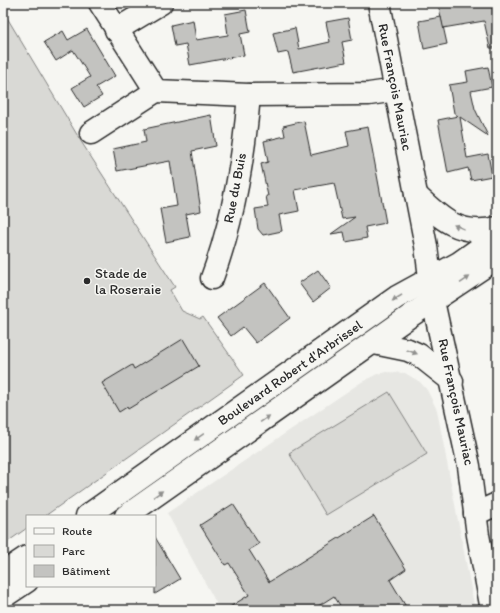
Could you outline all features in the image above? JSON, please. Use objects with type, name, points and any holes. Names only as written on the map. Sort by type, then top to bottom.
[{"type":"street","points":[[100,3],[156,91]]},
{"type":"street","points":[[116,30],[161,3]]},
{"type":"street","name":"Rue François Mauriac","points":[[380,3],[416,195],[433,301],[452,380],[470,466],[475,514],[492,610]]},
{"type":"street","points":[[91,133],[156,91],[248,95],[369,94],[396,90]]},
{"type":"street","name":"Rue du Buis","points":[[212,278],[224,247],[241,161],[248,95]]},
{"type":"street","points":[[416,195],[433,212],[451,224],[466,230],[484,231],[497,228]]},
{"type":"street","name":"Boulevard Robert d'Arbrissel","points":[[88,515],[397,297],[459,263],[497,236]]},
{"type":"street","name":"Boulevard Robert d'Arbrissel","points":[[127,515],[433,301],[497,258]]},
{"type":"street","points":[[374,343],[408,350],[419,355],[452,380]]},
{"type":"street","points":[[475,514],[497,504]]},
{"type":"street","points":[[3,573],[26,558]]},
{"type":"street","points":[[3,597],[26,582]]},
{"type":"shaded area","points":[[386,372],[405,373],[420,382],[427,390],[437,410],[475,610],[220,610],[167,513],[360,383],[377,374]]},
{"type":"green space","name":"Stade de la Roseraie","points":[[3,11],[82,143],[175,287],[170,290],[182,311],[200,319],[203,317],[244,375],[46,515],[26,515],[26,529],[3,545]]},
{"type":"green space","points":[[389,392],[427,454],[326,515],[289,453]]},
{"type":"building","points":[[438,3],[497,3],[497,48],[490,48],[484,21],[443,28]]},
{"type":"building","points":[[246,10],[250,32],[240,34],[244,55],[190,65],[186,44],[175,46],[171,25],[193,20],[196,40],[228,35],[225,14]]},
{"type":"building","points":[[441,17],[447,44],[424,49],[419,21]]},
{"type":"building","points":[[348,18],[352,40],[342,42],[346,62],[293,72],[288,52],[278,54],[273,33],[295,28],[299,49],[330,42],[326,22]]},
{"type":"building","points":[[87,29],[115,76],[96,87],[102,96],[84,107],[72,88],[90,77],[82,64],[73,50],[56,61],[44,42],[63,31],[68,40]]},
{"type":"building","points":[[488,67],[492,87],[471,91],[475,109],[488,136],[460,117],[467,158],[488,154],[492,176],[471,180],[468,168],[448,173],[438,120],[458,116],[454,113],[449,85],[468,82],[466,71]]},
{"type":"building","points":[[211,115],[216,146],[192,151],[201,211],[186,214],[190,237],[166,242],[160,209],[177,206],[170,161],[117,171],[113,149],[146,142],[144,129]]},
{"type":"building","points":[[304,121],[311,155],[349,146],[346,131],[368,127],[386,223],[365,227],[367,238],[346,242],[344,232],[331,234],[355,217],[342,219],[334,183],[295,190],[299,211],[279,215],[282,231],[263,235],[258,229],[255,209],[268,207],[266,196],[268,196],[261,164],[268,162],[264,141],[285,136],[283,126]]},
{"type":"building","points":[[318,270],[331,288],[313,302],[299,283]]},
{"type":"building","points":[[265,283],[290,318],[256,343],[243,327],[231,336],[217,318]]},
{"type":"building","points":[[183,339],[199,366],[128,409],[127,407],[119,412],[102,383],[132,365],[134,369]]},
{"type":"building","points":[[233,504],[259,544],[249,550],[269,582],[374,516],[406,569],[390,580],[408,610],[343,610],[334,596],[312,610],[225,610],[249,595],[229,563],[225,565],[200,525]]},
{"type":"building","points":[[156,539],[180,579],[155,594],[156,587]]},
{"type":"place","name":"Stade de la Roseraie","points":[[87,281]]}]
